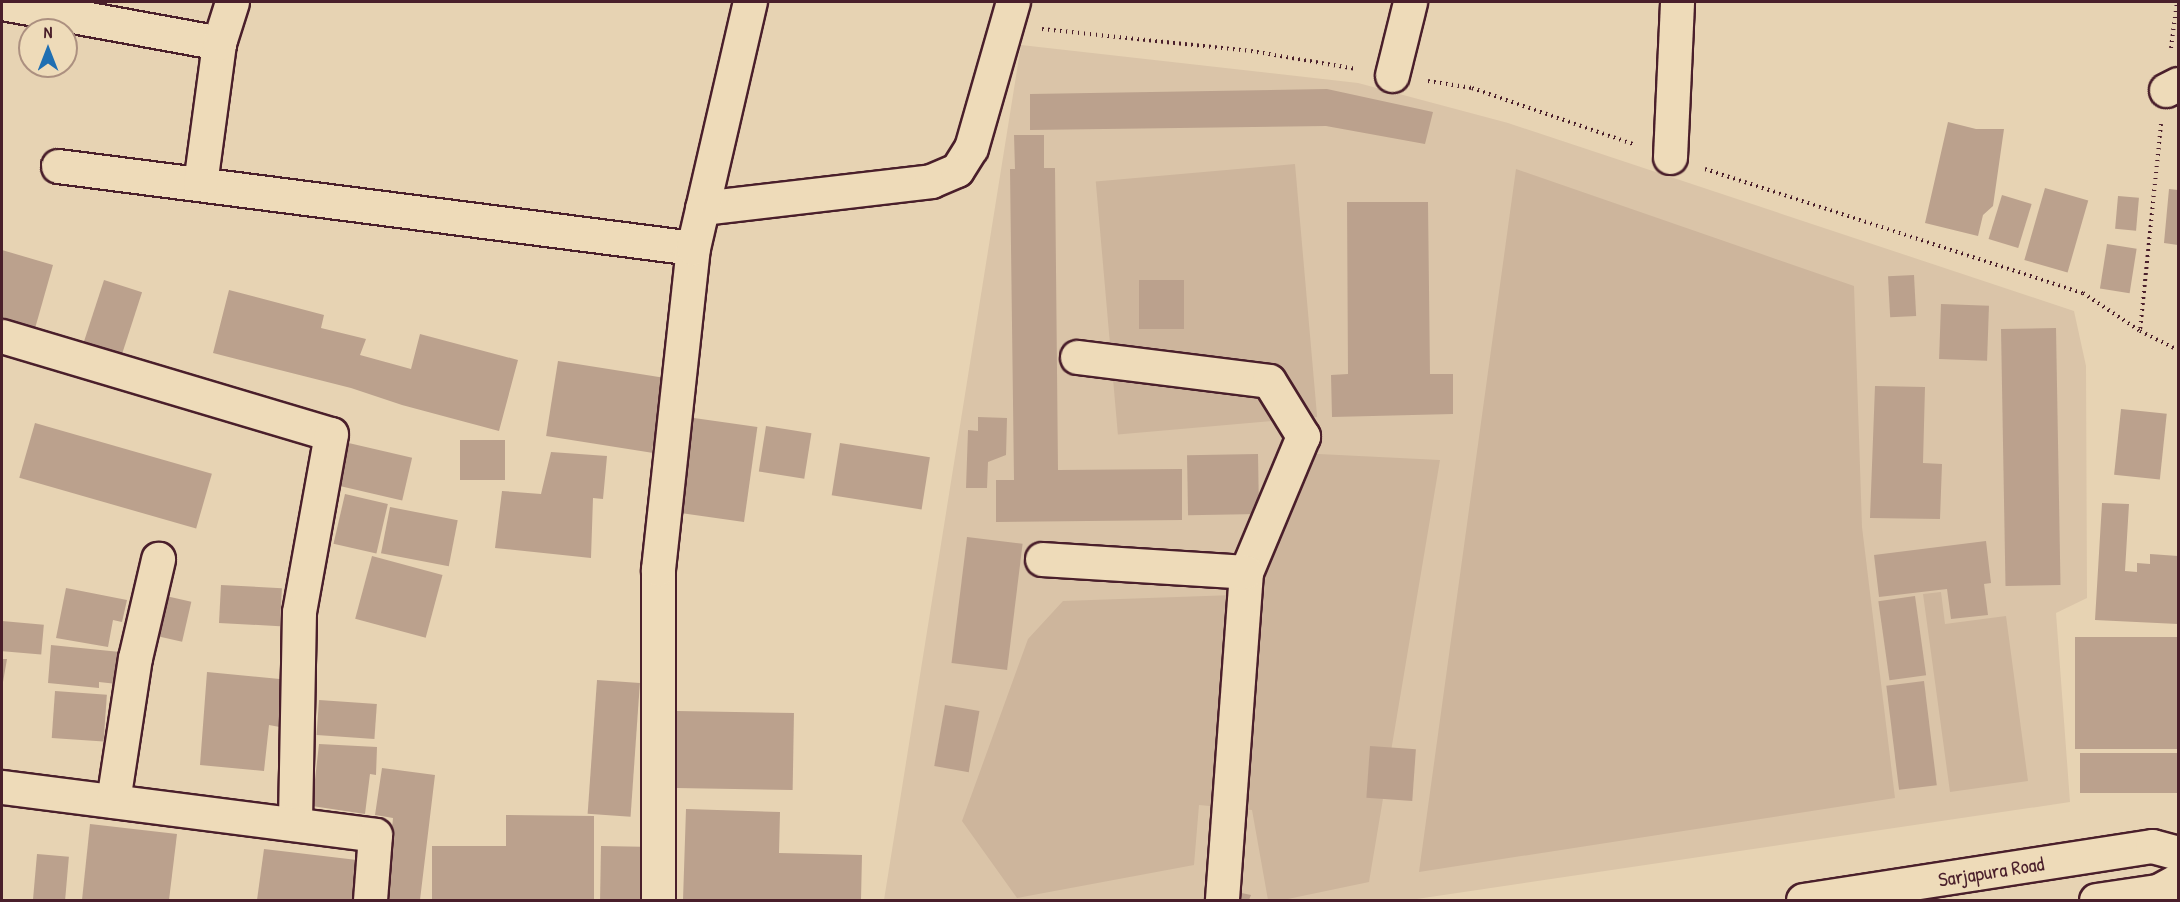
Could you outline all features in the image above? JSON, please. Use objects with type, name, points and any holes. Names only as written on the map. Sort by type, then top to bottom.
[{"type":"street","points":[[200,184],[219,43],[232,2]]},
{"type":"street","points":[[658,900],[658,569],[693,248],[750,2]]},
{"type":"street","points":[[1392,75],[1410,2]]},
{"type":"street","points":[[1670,157],[1677,2]]},
{"type":"street","points":[[2,3],[37,6],[219,43]]},
{"type":"street","points":[[702,208],[931,182],[957,170],[971,148],[1009,13]]},
{"type":"street","points":[[58,166],[693,248]]},
{"type":"street","points":[[2,336],[331,434],[299,612],[295,824]]},
{"type":"street","points":[[1077,357],[1269,381],[1303,436],[1246,572],[1222,900]]},
{"type":"street","points":[[113,801],[135,657],[158,559]]},
{"type":"street","points":[[1042,559],[1246,572]]},
{"type":"street","points":[[2,787],[375,835],[370,900]]},
{"type":"street","name":"Sarjapura Road","points":[[1803,900],[2152,846],[2178,853]]},
{"type":"street","points":[[2096,900],[2140,897],[2158,891],[2178,880]]},
{"type":"path","points":[[2140,331],[2172,87],[2177,2]]},
{"type":"path","points":[[1009,13],[1472,88],[1670,157],[2083,293],[2140,331],[2178,350]]},
{"type":"shaded area","points":[[1021,45],[1358,83],[1508,123],[2074,311],[2086,366],[2087,598],[2056,613],[2070,802],[1410,900],[884,900]]},
{"type":"shaded area","points":[[1295,164],[1317,417],[1118,434],[1096,181]]},
{"type":"shaded area","points":[[1516,169],[1854,286],[1862,527],[1895,798],[1419,872]]},
{"type":"shaded area","points":[[1278,452],[1440,460],[1369,882],[1283,900],[1268,900],[1252,810],[1199,805],[1194,865],[1017,898],[962,821],[1028,639],[1063,601],[1263,594]]},
{"type":"shaded area","points":[[1941,592],[1945,624],[2006,616],[2028,781],[1950,792],[1923,594]]},
{"type":"building","points":[[1327,89],[1433,112],[1425,144],[1326,126],[1030,130],[1030,94]]},
{"type":"building","points":[[1948,122],[1976,129],[2004,129],[1993,206],[1983,215],[1978,236],[1925,223]]},
{"type":"building","points":[[1014,135],[1044,135],[1044,168],[1055,168],[1058,470],[1182,469],[1182,520],[996,522],[996,480],[1014,480],[1010,169],[1015,169]]},
{"type":"building","points":[[2045,188],[2088,200],[2068,272],[2024,260]]},
{"type":"building","points":[[2169,189],[2178,190],[2178,245],[2164,243]]},
{"type":"building","points":[[2002,195],[2032,204],[2018,248],[1989,239]]},
{"type":"building","points":[[2118,196],[2139,198],[2136,231],[2115,229]]},
{"type":"building","points":[[1347,202],[1428,202],[1430,374],[1453,374],[1453,414],[1332,417],[1331,375],[1348,374]]},
{"type":"building","points":[[2107,244],[2137,249],[2130,293],[2100,288]]},
{"type":"building","points":[[2,250],[53,265],[34,332],[2,323]]},
{"type":"building","points":[[1914,275],[1916,316],[1890,317],[1888,276]]},
{"type":"building","points":[[104,280],[142,292],[120,360],[82,348]]},
{"type":"building","points":[[1139,280],[1184,280],[1184,329],[1139,329]]},
{"type":"building","points":[[229,290],[324,315],[321,328],[366,339],[360,355],[411,369],[420,334],[518,360],[499,431],[402,405],[351,388],[213,353]]},
{"type":"building","points":[[1941,304],[1989,306],[1987,361],[1939,359]]},
{"type":"building","points":[[2056,328],[2060,585],[2005,586],[2001,329]]},
{"type":"building","points":[[558,361],[664,378],[652,453],[546,436]]},
{"type":"building","points":[[1875,386],[1925,387],[1923,463],[1942,464],[1940,519],[1870,518]]},
{"type":"building","points":[[2121,409],[2167,414],[2160,479],[2114,475]]},
{"type":"building","points":[[978,417],[1007,418],[1006,455],[988,462],[987,488],[966,488],[968,430],[978,431]]},
{"type":"building","points":[[694,418],[757,427],[744,522],[681,513]]},
{"type":"building","points":[[35,423],[212,474],[196,529],[19,478]]},
{"type":"building","points":[[766,426],[811,433],[804,479],[759,471]]},
{"type":"building","points":[[460,440],[505,440],[505,480],[460,480]]},
{"type":"building","points":[[340,441],[412,458],[402,501],[330,484]]},
{"type":"building","points":[[840,443],[930,457],[922,510],[832,495]]},
{"type":"building","points":[[551,452],[607,456],[603,499],[593,498],[591,558],[495,548],[502,491],[541,494]]},
{"type":"building","points":[[1258,454],[1259,514],[1188,515],[1187,455]]},
{"type":"building","points":[[345,494],[388,504],[376,554],[334,544]]},
{"type":"building","points":[[2102,503],[2129,504],[2125,571],[2137,572],[2137,563],[2150,564],[2150,554],[2178,556],[2178,624],[2095,620]]},
{"type":"building","points":[[390,507],[458,520],[449,566],[381,553]]},
{"type":"building","points":[[967,537],[1023,544],[1007,670],[952,663]]},
{"type":"building","points":[[1986,541],[1991,583],[1984,584],[1988,615],[1951,619],[1947,589],[1879,597],[1874,555]]},
{"type":"building","points":[[372,556],[443,575],[426,638],[355,619]]},
{"type":"building","points":[[221,585],[282,588],[280,626],[219,623]]},
{"type":"building","points":[[66,588],[127,600],[122,622],[113,620],[108,647],[56,638]]},
{"type":"building","points":[[166,596],[191,602],[182,642],[157,636]]},
{"type":"building","points":[[1915,596],[1926,675],[1889,680],[1878,601]]},
{"type":"building","points":[[2,621],[44,625],[41,655],[2,651]]},
{"type":"building","points":[[2075,637],[2178,637],[2178,749],[2075,749]]},
{"type":"building","points":[[51,645],[120,652],[117,684],[99,682],[99,688],[48,683]]},
{"type":"building","points":[[2,659],[7,659],[3,682],[2,682]]},
{"type":"building","points":[[207,672],[290,680],[285,728],[269,725],[264,771],[200,765]]},
{"type":"building","points":[[597,680],[640,683],[631,817],[588,814]]},
{"type":"building","points":[[1924,681],[1937,785],[1899,790],[1886,686]]},
{"type":"building","points":[[55,691],[107,695],[104,742],[52,738]]},
{"type":"building","points":[[319,700],[377,704],[374,739],[317,735]]},
{"type":"building","points":[[945,705],[979,711],[969,772],[934,766]]},
{"type":"building","points":[[677,711],[794,713],[793,790],[676,788]]},
{"type":"building","points":[[319,744],[377,747],[376,775],[370,774],[365,814],[312,806]]},
{"type":"building","points":[[1370,746],[1416,749],[1412,801],[1366,798]]},
{"type":"building","points":[[2080,753],[2178,753],[2178,793],[2080,793]]},
{"type":"building","points":[[382,768],[435,775],[420,900],[385,900],[393,818],[375,815]]},
{"type":"building","points":[[686,809],[780,812],[779,853],[862,855],[861,900],[683,900]]},
{"type":"building","points":[[506,815],[594,816],[594,900],[432,900],[432,846],[506,846]]},
{"type":"building","points":[[90,824],[177,834],[169,900],[82,900]]},
{"type":"building","points":[[601,846],[641,847],[640,900],[600,900]]},
{"type":"building","points":[[264,849],[357,860],[352,900],[257,900]]},
{"type":"building","points":[[37,854],[69,857],[65,900],[33,900]]},
{"type":"building","points":[[1232,891],[1251,895],[1249,900],[1229,900]]}]
